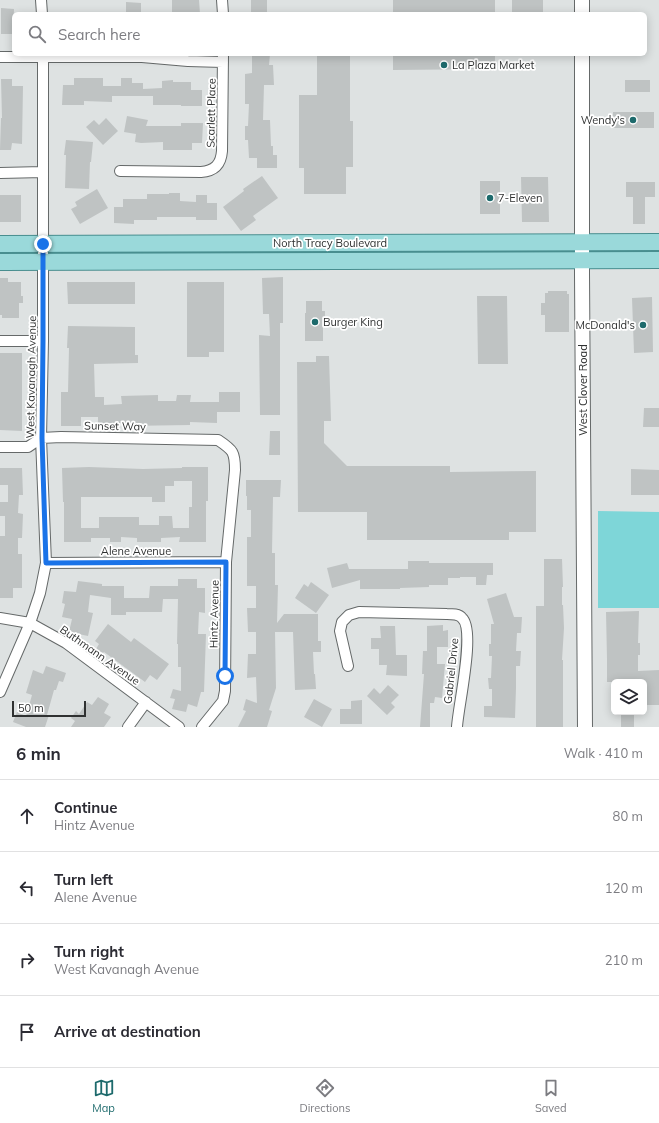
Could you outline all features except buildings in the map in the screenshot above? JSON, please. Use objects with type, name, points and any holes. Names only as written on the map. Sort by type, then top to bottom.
[{"type":"main road","name":"North Tracy Boulevard","points":[[0,244],[659,242]]},
{"type":"main road","name":"North Tracy Boulevard","points":[[0,262],[659,260]]},
{"type":"street","points":[[41,0],[42,12]]},
{"type":"street","points":[[222,0],[223,12]]},
{"type":"street","points":[[582,0],[582,12]]},
{"type":"street","points":[[0,57],[22,56]]},
{"type":"street","name":"West Kavanagh Avenue","points":[[0,692],[30,623],[40,593],[46,563],[42,438],[43,56]]},
{"type":"street","points":[[92,56],[142,57],[188,61],[223,58]]},
{"type":"street","name":"West Clover Road","points":[[582,56],[585,727]]},
{"type":"street","name":"Scarlett Place","points":[[120,171],[207,172],[217,166],[220,161],[222,150],[223,58]]},
{"type":"street","points":[[0,172],[43,172]]},
{"type":"street","points":[[0,341],[43,341]]},
{"type":"street","name":"Sunset Way","points":[[0,447],[28,447],[42,438],[61,437],[218,440],[231,448]]},
{"type":"street","name":"Hintz Avenue","points":[[202,727],[223,701],[225,691],[226,562],[235,470],[235,457],[231,448]]},
{"type":"street","name":"Alene Avenue","points":[[46,563],[226,562]]},
{"type":"street","name":"Gabriel Drive","points":[[348,666],[340,631],[342,622],[349,615],[359,612],[458,615],[463,618],[467,627],[467,654],[457,727]]},
{"type":"street","name":"Buthmann Avenue","points":[[0,618],[30,623],[66,643],[179,727]]},
{"type":"street","points":[[128,727],[146,702]]},
{"type":"shaded area","points":[[598,511],[659,512],[659,608],[598,608]]},
{"type":"place","name":"La Plaza Market","points":[[444,65]]},
{"type":"place","name":"Wendy's","points":[[633,120]]},
{"type":"place","name":"7-Eleven","points":[[490,198]]},
{"type":"place","name":"Burger King","points":[[315,322]]},
{"type":"place","name":"McDonald's","points":[[643,325]]},
{"type":"route","points":[[43,244],[42,438],[46,563],[226,562],[225,676]]}]
